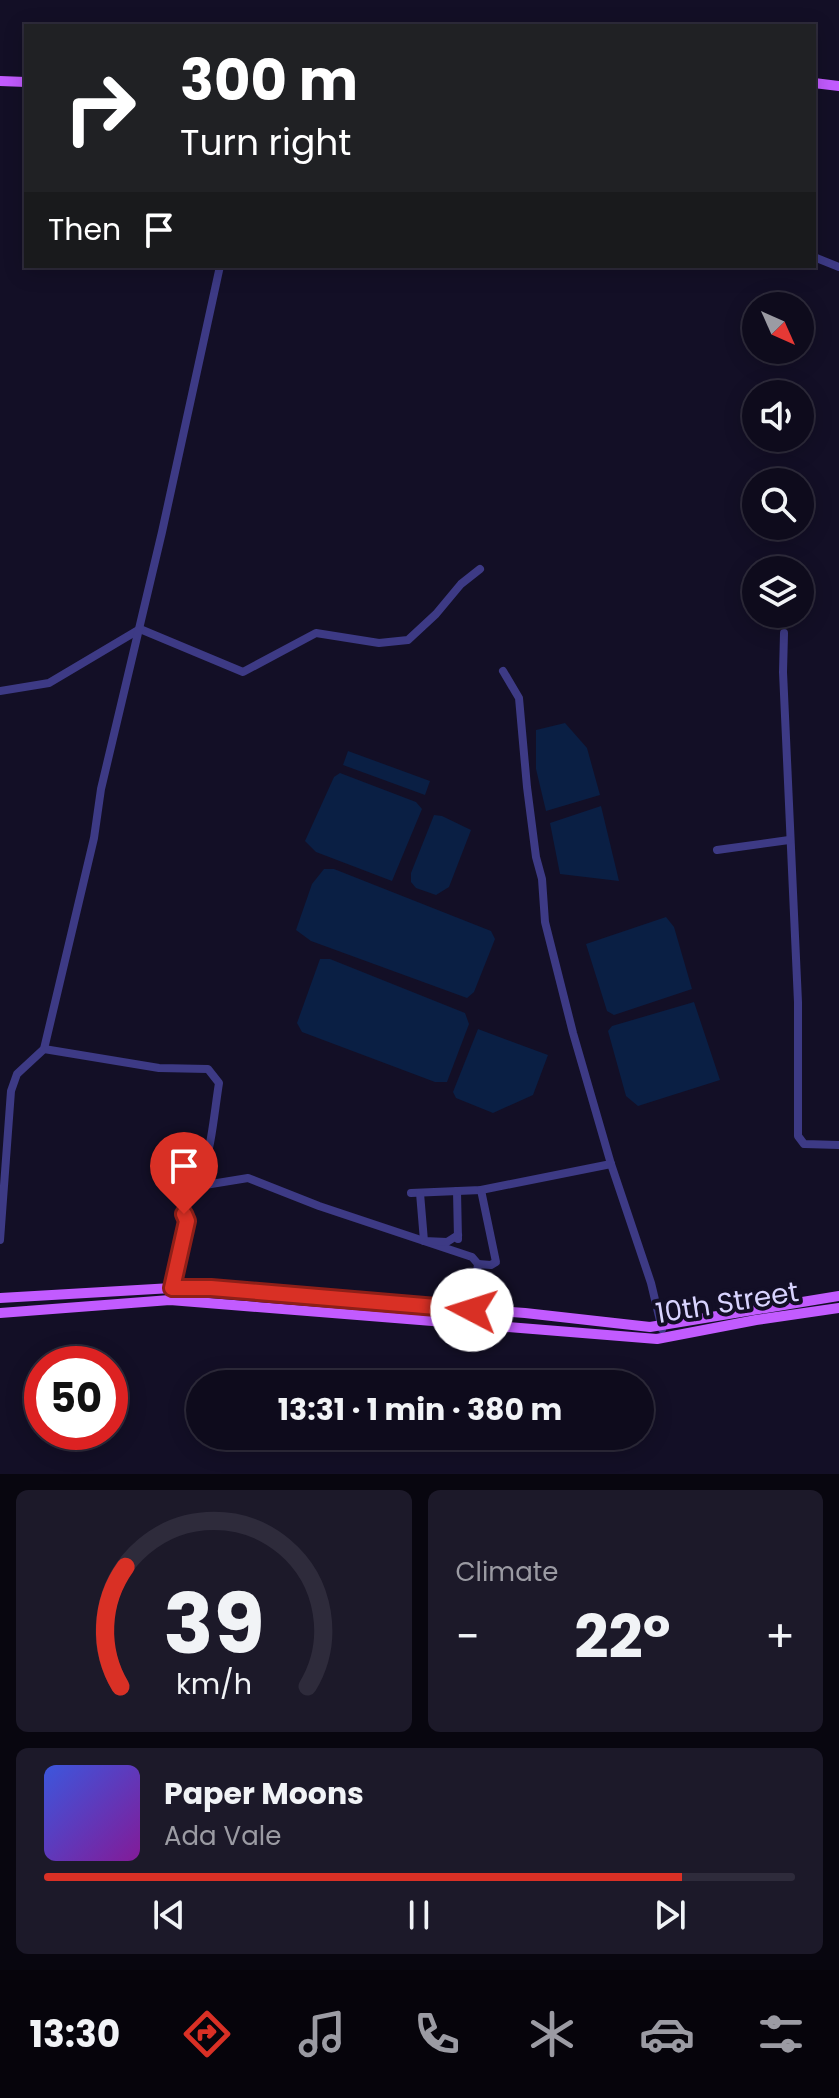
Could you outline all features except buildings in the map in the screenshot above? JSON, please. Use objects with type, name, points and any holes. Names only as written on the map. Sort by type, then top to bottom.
[{"type":"main road","points":[[0,81],[24,82]]},
{"type":"main road","points":[[816,83],[839,86]]},
{"type":"main road","name":"10th Street","points":[[0,1298],[211,1288],[525,1313],[663,1332],[839,1308]]},
{"type":"main road","name":"10th Street","points":[[0,1313],[170,1300],[638,1339],[731,1313],[839,1296]]},
{"type":"street","points":[[816,258],[839,267]]},
{"type":"street","points":[[0,1240],[11,1091],[17,1074],[44,1049],[220,268]]},
{"type":"street","points":[[140,629],[243,672],[316,633],[379,643],[408,640],[436,614],[461,584],[480,569]]},
{"type":"street","points":[[0,691],[49,683],[140,629]]},
{"type":"street","points":[[784,633],[789,840],[798,1002],[798,1136],[804,1144],[839,1145]]},
{"type":"street","points":[[503,671],[519,698],[545,922],[573,1033],[611,1164],[651,1283],[663,1332]]},
{"type":"street","points":[[717,850],[789,840]]},
{"type":"street","points":[[44,1049],[159,1068],[208,1069],[219,1083],[207,1161],[186,1204],[184,1214],[187,1221],[170,1300]]},
{"type":"street","points":[[424,1241],[416,1193],[481,1190],[611,1164]]},
{"type":"street","points":[[197,1184],[248,1178],[319,1206],[475,1258],[478,1264],[472,1310]]},
{"type":"street","points":[[478,1264],[491,1265],[496,1262],[481,1190]]},
{"type":"street","points":[[457,1191],[457,1252]]},
{"type":"street","points":[[424,1241],[447,1242],[458,1235]]},
{"type":"water","points":[[565,723],[587,748],[600,795],[546,811],[536,769],[536,730]]},
{"type":"water","points":[[348,751],[430,781],[425,795],[343,765]]},
{"type":"water","points":[[340,773],[416,802],[422,809],[392,881],[316,852],[305,841],[334,777]]},
{"type":"water","points":[[601,806],[619,881],[560,874],[550,823]]},
{"type":"water","points":[[434,815],[471,830],[449,887],[436,895],[416,888],[411,882],[411,873]]},
{"type":"water","points":[[324,869],[334,869],[491,931],[495,939],[474,992],[467,998],[311,941],[296,930],[312,884]]},
{"type":"water","points":[[666,917],[674,927],[692,989],[614,1015],[607,1011],[586,944]]},
{"type":"water","points":[[320,959],[330,959],[465,1013],[469,1024],[447,1082],[435,1082],[302,1032],[297,1023]]},
{"type":"water","points":[[694,1002],[720,1080],[638,1106],[626,1096],[608,1031],[612,1026]]},
{"type":"water","points":[[478,1029],[548,1055],[533,1095],[493,1113],[456,1098],[453,1092]]},
{"type":"route","points":[[184,1214],[187,1221],[172,1288],[211,1288],[472,1310]]}]
